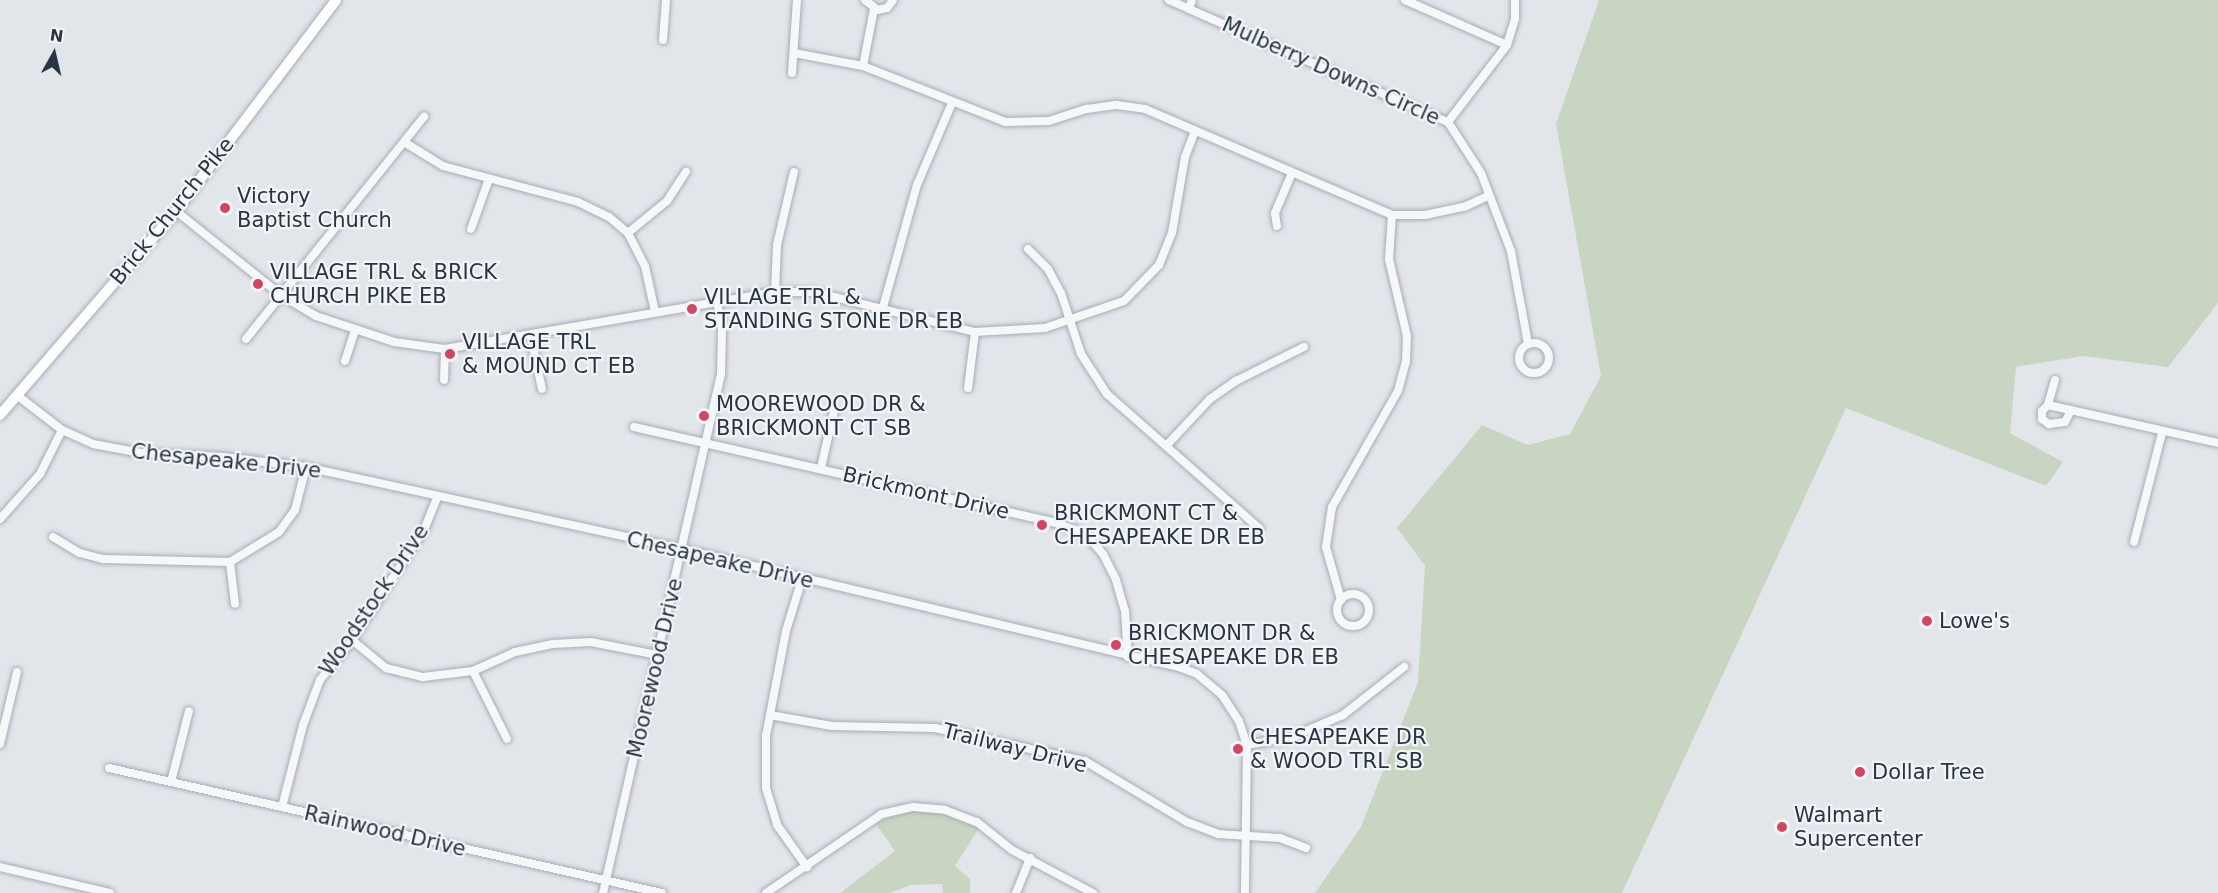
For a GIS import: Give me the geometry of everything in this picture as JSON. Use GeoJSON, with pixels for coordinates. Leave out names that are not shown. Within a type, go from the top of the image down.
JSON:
{"type":"FeatureCollection","features":[{"type":"Feature","properties":{"kind":"main road","name":"Brick Church Pike"},"geometry":{"type":"LineString","coordinates":[[0,415],[176,211],[336,0]]}},
{"type":"Feature","properties":{"kind":"street"},"geometry":{"type":"LineString","coordinates":[[663,40],[666,0]]}},
{"type":"Feature","properties":{"kind":"street"},"geometry":{"type":"LineString","coordinates":[[792,73],[797,0]]}},
{"type":"Feature","properties":{"kind":"street"},"geometry":{"type":"LineString","coordinates":[[865,0],[874,9],[887,8],[893,0]]}},
{"type":"Feature","properties":{"kind":"street","name":"Mulberry Downs Circle"},"geometry":{"type":"LineString","coordinates":[[1169,0],[1190,4],[1448,122],[1507,45],[1515,19],[1515,0]]}},
{"type":"Feature","properties":{"kind":"street"},"geometry":{"type":"LineString","coordinates":[[1405,0],[1507,45]]}},
{"type":"Feature","properties":{"kind":"street"},"geometry":{"type":"LineString","coordinates":[[863,66],[874,9]]}},
{"type":"Feature","properties":{"kind":"street"},"geometry":{"type":"LineString","coordinates":[[794,53],[863,66],[988,118],[1026,124],[1117,105],[1145,109],[1392,214],[1425,215],[1464,207],[1488,196]]}},
{"type":"Feature","properties":{"kind":"street"},"geometry":{"type":"LineString","coordinates":[[882,311],[917,185],[952,103]]}},
{"type":"Feature","properties":{"kind":"street"},"geometry":{"type":"LineString","coordinates":[[246,339],[424,117]]}},
{"type":"Feature","properties":{"kind":"street"},"geometry":{"type":"LineString","coordinates":[[1448,122],[1481,173],[1519,281],[1528,344]]}},
{"type":"Feature","properties":{"kind":"street"},"geometry":{"type":"LineString","coordinates":[[176,211],[281,295],[316,316],[394,342],[445,349],[531,337],[717,300],[775,292],[814,292],[882,311],[975,332],[1045,328],[1124,301],[1159,265],[1172,233],[1185,157],[1195,131]]}},
{"type":"Feature","properties":{"kind":"street"},"geometry":{"type":"LineString","coordinates":[[404,142],[443,166],[578,202],[628,233],[645,266],[655,312]]}},
{"type":"Feature","properties":{"kind":"street"},"geometry":{"type":"LineString","coordinates":[[628,233],[667,201],[686,172]]}},
{"type":"Feature","properties":{"kind":"street"},"geometry":{"type":"LineString","coordinates":[[775,292],[777,245],[794,172]]}},
{"type":"Feature","properties":{"kind":"street"},"geometry":{"type":"LineString","coordinates":[[1277,226],[1275,213],[1292,173]]}},
{"type":"Feature","properties":{"kind":"street"},"geometry":{"type":"LineString","coordinates":[[471,229],[489,179]]}},
{"type":"Feature","properties":{"kind":"street"},"geometry":{"type":"LineString","coordinates":[[1341,600],[1326,547],[1332,507],[1383,423],[1398,391],[1406,362],[1407,336],[1389,259],[1392,214]]}},
{"type":"Feature","properties":{"kind":"street"},"geometry":{"type":"LineString","coordinates":[[1028,249],[1048,269],[1070,320],[1081,354],[1107,394],[1259,528]]}},
{"type":"Feature","properties":{"kind":"street","name":"Moorewood Drive"},"geometry":{"type":"LineString","coordinates":[[603,893],[720,374],[722,329],[717,300]]}},
{"type":"Feature","properties":{"kind":"street"},"geometry":{"type":"LineString","coordinates":[[345,361],[355,330]]}},
{"type":"Feature","properties":{"kind":"street"},"geometry":{"type":"LineString","coordinates":[[968,388],[975,332]]}},
{"type":"Feature","properties":{"kind":"street"},"geometry":{"type":"LineString","coordinates":[[531,337],[542,389]]}},
{"type":"Feature","properties":{"kind":"street"},"geometry":{"type":"LineString","coordinates":[[1166,446],[1210,399],[1236,381],[1304,347]]}},
{"type":"Feature","properties":{"kind":"street"},"geometry":{"type":"LineString","coordinates":[[444,380],[445,349]]}},
{"type":"Feature","properties":{"kind":"street"},"geometry":{"type":"LineString","coordinates":[[2055,380],[2048,405],[2042,411],[2042,419],[2049,424],[2065,422],[2070,412]]}},
{"type":"Feature","properties":{"kind":"street","name":"Chesapeake Drive"},"geometry":{"type":"LineString","coordinates":[[18,396],[62,430],[93,444],[141,453],[223,457],[306,467],[682,549],[1128,657],[1179,667],[1204,679],[1232,708],[1247,745],[1245,893]]}},
{"type":"Feature","properties":{"kind":"street"},"geometry":{"type":"LineString","coordinates":[[2048,405],[2162,433],[2218,443]]}},
{"type":"Feature","properties":{"kind":"street"},"geometry":{"type":"LineString","coordinates":[[820,468],[834,411]]}},
{"type":"Feature","properties":{"kind":"street","name":"Brickmont Drive"},"geometry":{"type":"LineString","coordinates":[[634,427],[1053,522],[1090,539],[1103,554],[1116,580],[1125,611],[1128,657]]}},
{"type":"Feature","properties":{"kind":"street"},"geometry":{"type":"LineString","coordinates":[[0,519],[40,474],[62,430]]}},
{"type":"Feature","properties":{"kind":"street"},"geometry":{"type":"LineString","coordinates":[[2134,542],[2162,433]]}},
{"type":"Feature","properties":{"kind":"street"},"geometry":{"type":"LineString","coordinates":[[53,537],[80,553],[104,559],[230,562],[279,532],[295,510],[306,467]]}},
{"type":"Feature","properties":{"kind":"street","name":"Woodstock Drive"},"geometry":{"type":"LineString","coordinates":[[282,807],[303,725],[320,680],[352,640],[424,530],[437,497]]}},
{"type":"Feature","properties":{"kind":"street"},"geometry":{"type":"LineString","coordinates":[[230,562],[235,604]]}},
{"type":"Feature","properties":{"kind":"street"},"geometry":{"type":"LineString","coordinates":[[802,579],[786,631],[770,715],[766,788],[777,825],[807,867]]}},
{"type":"Feature","properties":{"kind":"street"},"geometry":{"type":"LineString","coordinates":[[352,640],[386,668],[423,677],[473,671],[515,652],[554,644],[591,642],[657,655]]}},
{"type":"Feature","properties":{"kind":"street"},"geometry":{"type":"LineString","coordinates":[[1247,745],[1292,737],[1343,715],[1404,667]]}},
{"type":"Feature","properties":{"kind":"street"},"geometry":{"type":"LineString","coordinates":[[473,671],[507,739]]}},
{"type":"Feature","properties":{"kind":"street"},"geometry":{"type":"LineString","coordinates":[[0,744],[17,672]]}},
{"type":"Feature","properties":{"kind":"street"},"geometry":{"type":"LineString","coordinates":[[171,782],[189,711]]}},
{"type":"Feature","properties":{"kind":"street","name":"Trailway Drive"},"geometry":{"type":"LineString","coordinates":[[770,715],[832,726],[935,728],[1085,761],[1187,822],[1218,834],[1280,838],[1306,848]]}},
{"type":"Feature","properties":{"kind":"street","name":"Rainwood Drive"},"geometry":{"type":"LineString","coordinates":[[109,768],[662,893]]}},
{"type":"Feature","properties":{"kind":"street"},"geometry":{"type":"LineString","coordinates":[[766,893],[882,814],[913,807],[945,810],[977,822],[1012,850],[1093,893]]}},
{"type":"Feature","properties":{"kind":"street"},"geometry":{"type":"LineString","coordinates":[[1016,893],[1030,858]]}},
{"type":"Feature","properties":{"kind":"street"},"geometry":{"type":"LineString","coordinates":[[0,867],[110,893]]}},
{"type":"Feature","properties":{"kind":"green space"},"geometry":{"type":"Polygon","coordinates":[[[1599,0],[2218,0],[2218,303],[2168,367],[2083,356],[2016,367],[2010,433],[2063,462],[2046,486],[1846,408],[1622,893],[1315,893],[1361,827],[1418,682],[1425,566],[1397,528],[1482,425],[1528,445],[1570,434],[1601,376],[1556,124],[1599,0]]]}},
{"type":"Feature","properties":{"kind":"green space"},"geometry":{"type":"Polygon","coordinates":[[[918,810],[942,812],[979,828],[955,866],[970,879],[970,893],[943,893],[942,884],[911,885],[890,893],[840,893],[895,851],[876,824],[899,812],[918,810]]]}},
{"type":"Feature","properties":{"kind":"place","name":"Victory Baptist Church"},"geometry":{"type":"Point","coordinates":[225,208]}},
{"type":"Feature","properties":{"kind":"place","name":"VILLAGE TRL & BRICK CHURCH PIKE EB"},"geometry":{"type":"Point","coordinates":[258,284]}},
{"type":"Feature","properties":{"kind":"place","name":"VILLAGE TRL & STANDING STONE DR EB"},"geometry":{"type":"Point","coordinates":[692,309]}},
{"type":"Feature","properties":{"kind":"place","name":"VILLAGE TRL & MOUND CT EB"},"geometry":{"type":"Point","coordinates":[450,354]}},
{"type":"Feature","properties":{"kind":"place","name":"MOOREWOOD DR & BRICKMONT CT SB"},"geometry":{"type":"Point","coordinates":[704,416]}},
{"type":"Feature","properties":{"kind":"place","name":"BRICKMONT CT & CHESAPEAKE DR EB"},"geometry":{"type":"Point","coordinates":[1042,525]}},
{"type":"Feature","properties":{"kind":"place","name":"Lowe's"},"geometry":{"type":"Point","coordinates":[1927,621]}},
{"type":"Feature","properties":{"kind":"place","name":"BRICKMONT DR & CHESAPEAKE DR EB"},"geometry":{"type":"Point","coordinates":[1116,645]}},
{"type":"Feature","properties":{"kind":"place","name":"CHESAPEAKE DR & WOOD TRL SB"},"geometry":{"type":"Point","coordinates":[1238,749]}},
{"type":"Feature","properties":{"kind":"place","name":"Dollar Tree"},"geometry":{"type":"Point","coordinates":[1860,772]}},
{"type":"Feature","properties":{"kind":"place","name":"Walmart Supercenter"},"geometry":{"type":"Point","coordinates":[1782,827]}}]}
